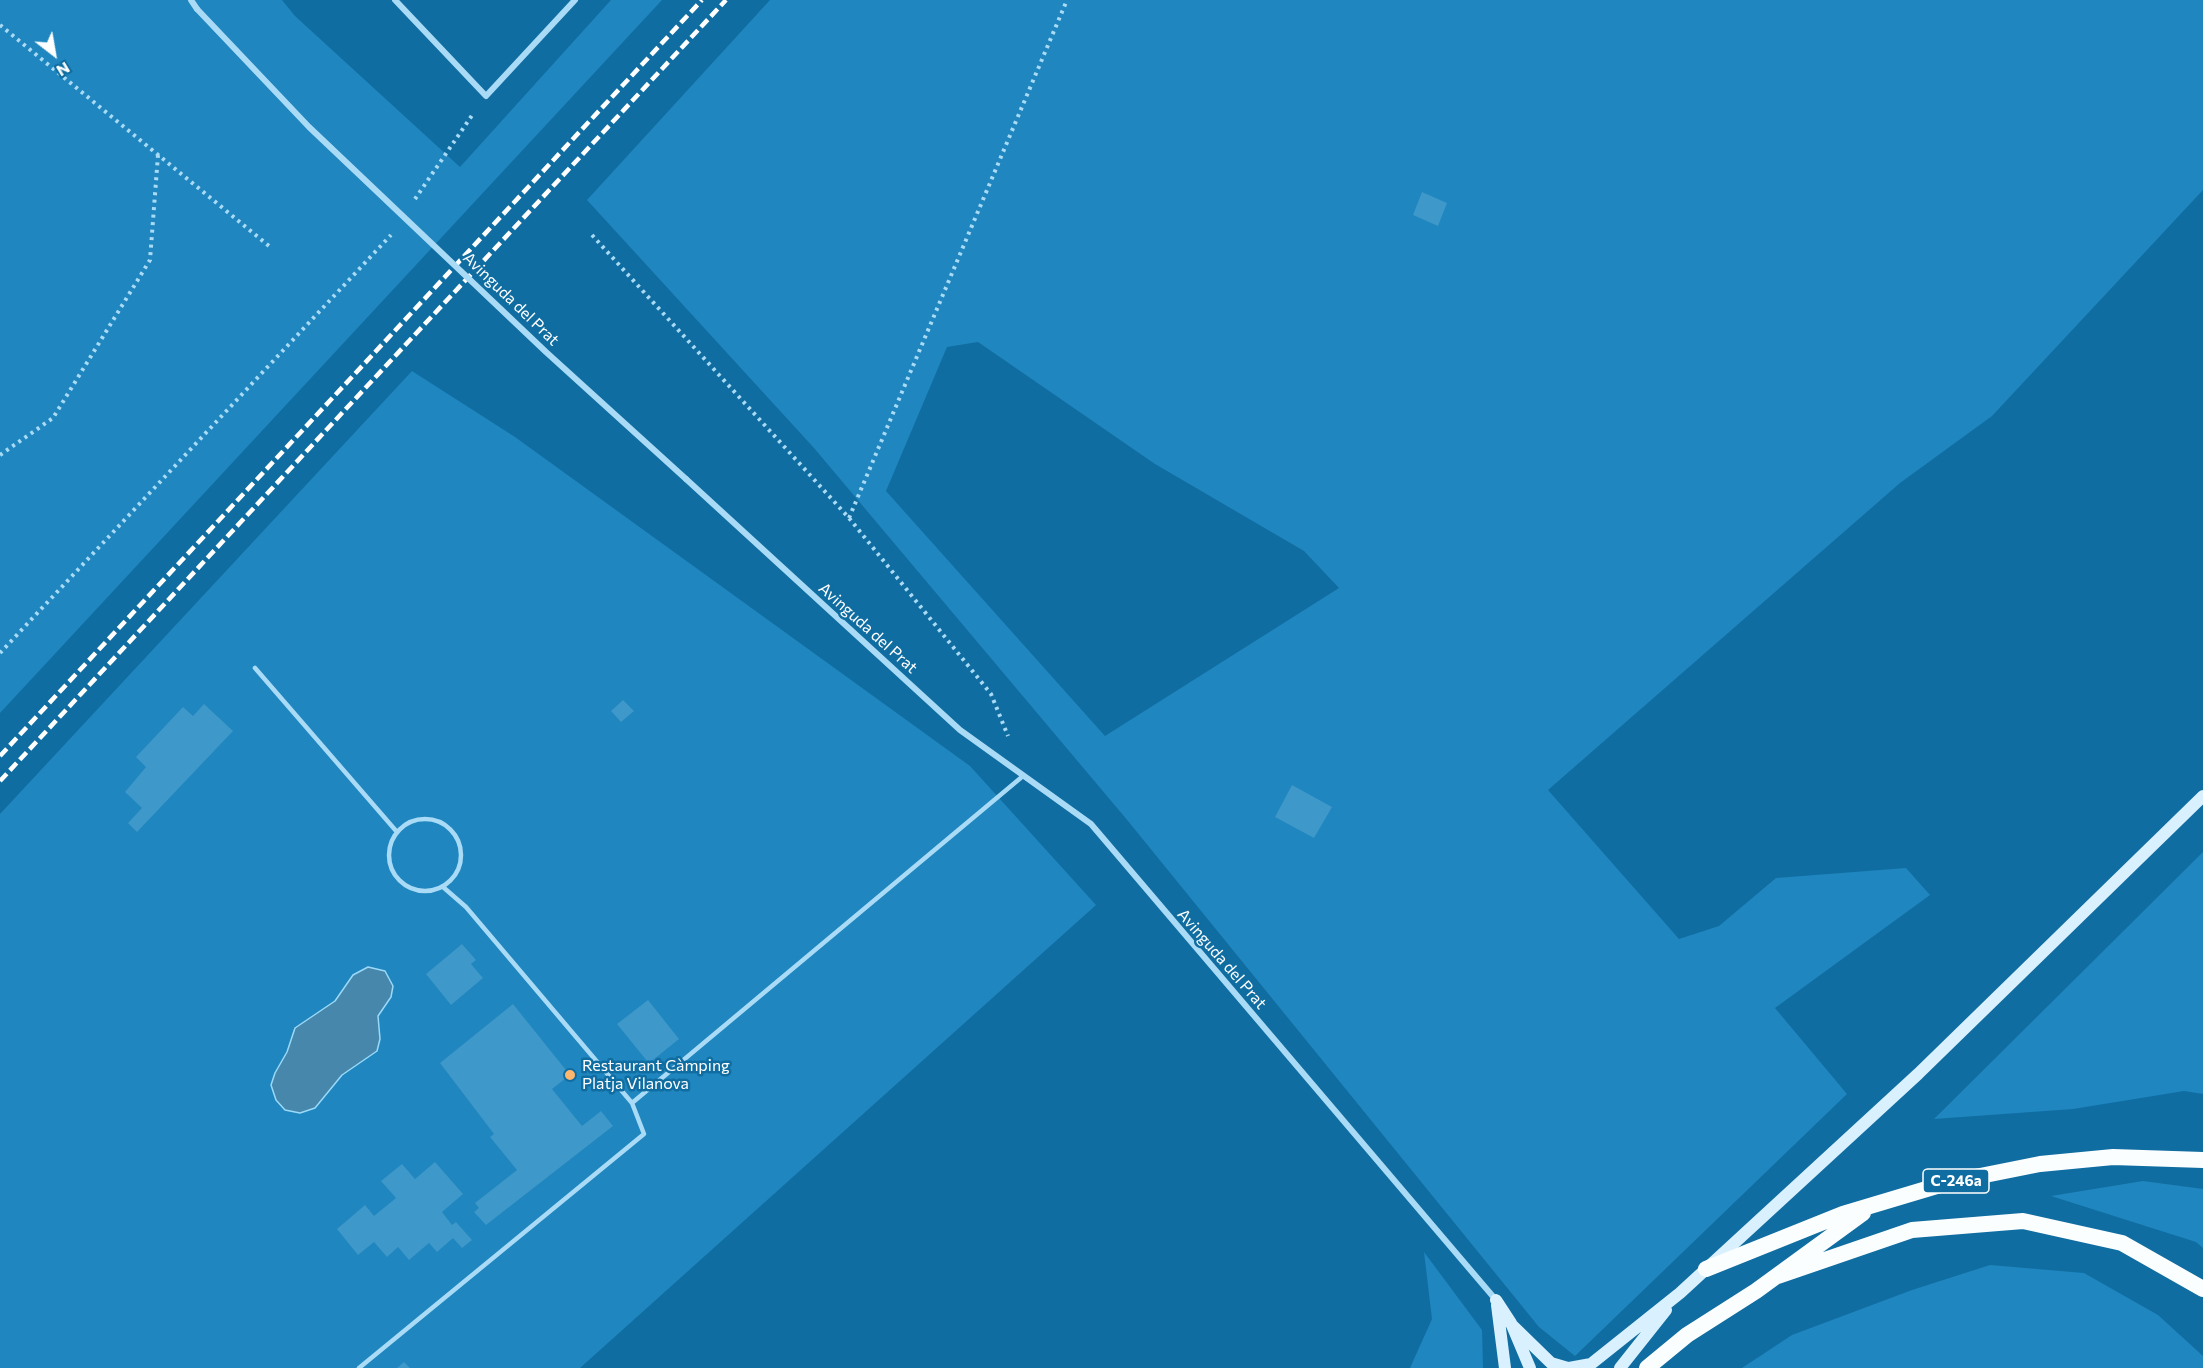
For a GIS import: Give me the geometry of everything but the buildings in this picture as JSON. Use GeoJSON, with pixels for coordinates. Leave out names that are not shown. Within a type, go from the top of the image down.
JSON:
{"type":"FeatureCollection","features":[{"type":"Feature","properties":{"kind":"highway","name":"C-246a"},"geometry":{"type":"LineString","coordinates":[[1647,1368],[1688,1335],[1778,1276],[1873,1206],[1950,1182],[2040,1164],[2113,1156],[2203,1160]]}},
{"type":"Feature","properties":{"kind":"highway"},"geometry":{"type":"LineString","coordinates":[[1706,1269],[1844,1214],[1873,1206]]}},
{"type":"Feature","properties":{"kind":"highway"},"geometry":{"type":"LineString","coordinates":[[1778,1276],[1912,1230],[2023,1221],[2122,1243],[2203,1289]]}},
{"type":"Feature","properties":{"kind":"main road"},"geometry":{"type":"LineString","coordinates":[[1510,1323],[1533,1342],[1551,1363],[1569,1368],[1592,1364],[1680,1293],[1918,1074],[2203,796]]}},
{"type":"Feature","properties":{"kind":"main road"},"geometry":{"type":"LineString","coordinates":[[1620,1368],[1680,1293]]}},
{"type":"Feature","properties":{"kind":"main road"},"geometry":{"type":"LineString","coordinates":[[1496,1300],[1510,1323],[1530,1368]]}},
{"type":"Feature","properties":{"kind":"main road"},"geometry":{"type":"LineString","coordinates":[[1496,1300],[1504,1368]]}},
{"type":"Feature","properties":{"kind":"street","name":"Avinguda del Prat"},"geometry":{"type":"LineString","coordinates":[[191,0],[309,127],[546,352],[960,730],[1091,825],[1496,1300]]}},
{"type":"Feature","properties":{"kind":"street"},"geometry":{"type":"LineString","coordinates":[[395,0],[486,96],[575,0]]}},
{"type":"Feature","properties":{"kind":"lane"},"geometry":{"type":"LineString","coordinates":[[255,668],[397,831]]}},
{"type":"Feature","properties":{"kind":"lane"},"geometry":{"type":"LineString","coordinates":[[632,1103],[1023,776]]}},
{"type":"Feature","properties":{"kind":"lane"},"geometry":{"type":"LineString","coordinates":[[422,819],[436,820],[449,827],[458,838],[461,860],[458,870],[443,887],[431,892],[418,891],[406,887],[396,879],[390,868],[388,855],[390,842],[397,831],[408,823],[422,819]]}},
{"type":"Feature","properties":{"kind":"lane"},"geometry":{"type":"LineString","coordinates":[[359,1368],[644,1134],[632,1103],[466,907],[443,887]]}},
{"type":"Feature","properties":{"kind":"path"},"geometry":{"type":"LineString","coordinates":[[849,518],[1067,0]]}},
{"type":"Feature","properties":{"kind":"path"},"geometry":{"type":"LineString","coordinates":[[0,25],[269,246]]}},
{"type":"Feature","properties":{"kind":"path"},"geometry":{"type":"LineString","coordinates":[[414,201],[486,96]]}},
{"type":"Feature","properties":{"kind":"path"},"geometry":{"type":"LineString","coordinates":[[0,455],[53,418],[150,260],[158,155]]}},
{"type":"Feature","properties":{"kind":"path"},"geometry":{"type":"LineString","coordinates":[[0,653],[394,230]]}},
{"type":"Feature","properties":{"kind":"path"},"geometry":{"type":"LineString","coordinates":[[592,236],[849,518],[991,694],[1023,776]]}},
{"type":"Feature","properties":{"kind":"shaded area"},"geometry":{"type":"Polygon","coordinates":[[[0,0],[282,0],[295,16],[460,167],[611,0],[662,0],[0,713],[0,0]]]}},
{"type":"Feature","properties":{"kind":"shaded area"},"geometry":{"type":"Polygon","coordinates":[[[770,0],[2203,0],[2203,190],[1992,416],[1900,483],[1548,790],[1679,939],[1719,926],[1776,878],[1906,868],[1930,895],[1775,1008],[1847,1094],[1575,1356],[1539,1327],[1128,821],[814,448],[587,200],[770,0]],[[978,342],[947,347],[886,491],[1105,736],[1339,588],[1304,551],[1155,464],[978,342]]]}},
{"type":"Feature","properties":{"kind":"shaded area"},"geometry":{"type":"Polygon","coordinates":[[[412,371],[515,437],[970,766],[1096,905],[580,1368],[0,1368],[0,814],[412,371]]]}},
{"type":"Feature","properties":{"kind":"shaded area"},"geometry":{"type":"Polygon","coordinates":[[[2203,852],[2203,1094],[2184,1091],[2073,1109],[1934,1119],[2203,852]]]}},
{"type":"Feature","properties":{"kind":"shaded area"},"geometry":{"type":"Polygon","coordinates":[[[368,967],[385,971],[393,986],[391,997],[378,1016],[380,1039],[377,1051],[342,1075],[315,1108],[300,1113],[285,1110],[276,1100],[271,1085],[287,1052],[295,1028],[335,1001],[353,975],[368,967]]]}},
{"type":"Feature","properties":{"kind":"shaded area"},"geometry":{"type":"Polygon","coordinates":[[[2143,1181],[2203,1189],[2203,1248],[2196,1242],[2051,1196],[2143,1181]]]}},
{"type":"Feature","properties":{"kind":"shaded area"},"geometry":{"type":"Polygon","coordinates":[[[1424,1252],[1482,1330],[1483,1368],[1410,1368],[1432,1319],[1424,1252]]]}},
{"type":"Feature","properties":{"kind":"shaded area"},"geometry":{"type":"Polygon","coordinates":[[[1990,1265],[2084,1273],[2158,1315],[2203,1356],[2203,1368],[1742,1368],[1792,1335],[1912,1290],[1990,1265]]]}},
{"type":"Feature","properties":{"kind":"railway"},"geometry":{"type":"LineString","coordinates":[[0,756],[702,0]]}},
{"type":"Feature","properties":{"kind":"railway"},"geometry":{"type":"LineString","coordinates":[[0,781],[726,0]]}},
{"type":"Feature","properties":{"kind":"place","name":"Restaurant Càmping Platja Vilanova"},"geometry":{"type":"Point","coordinates":[570,1075]}}]}
